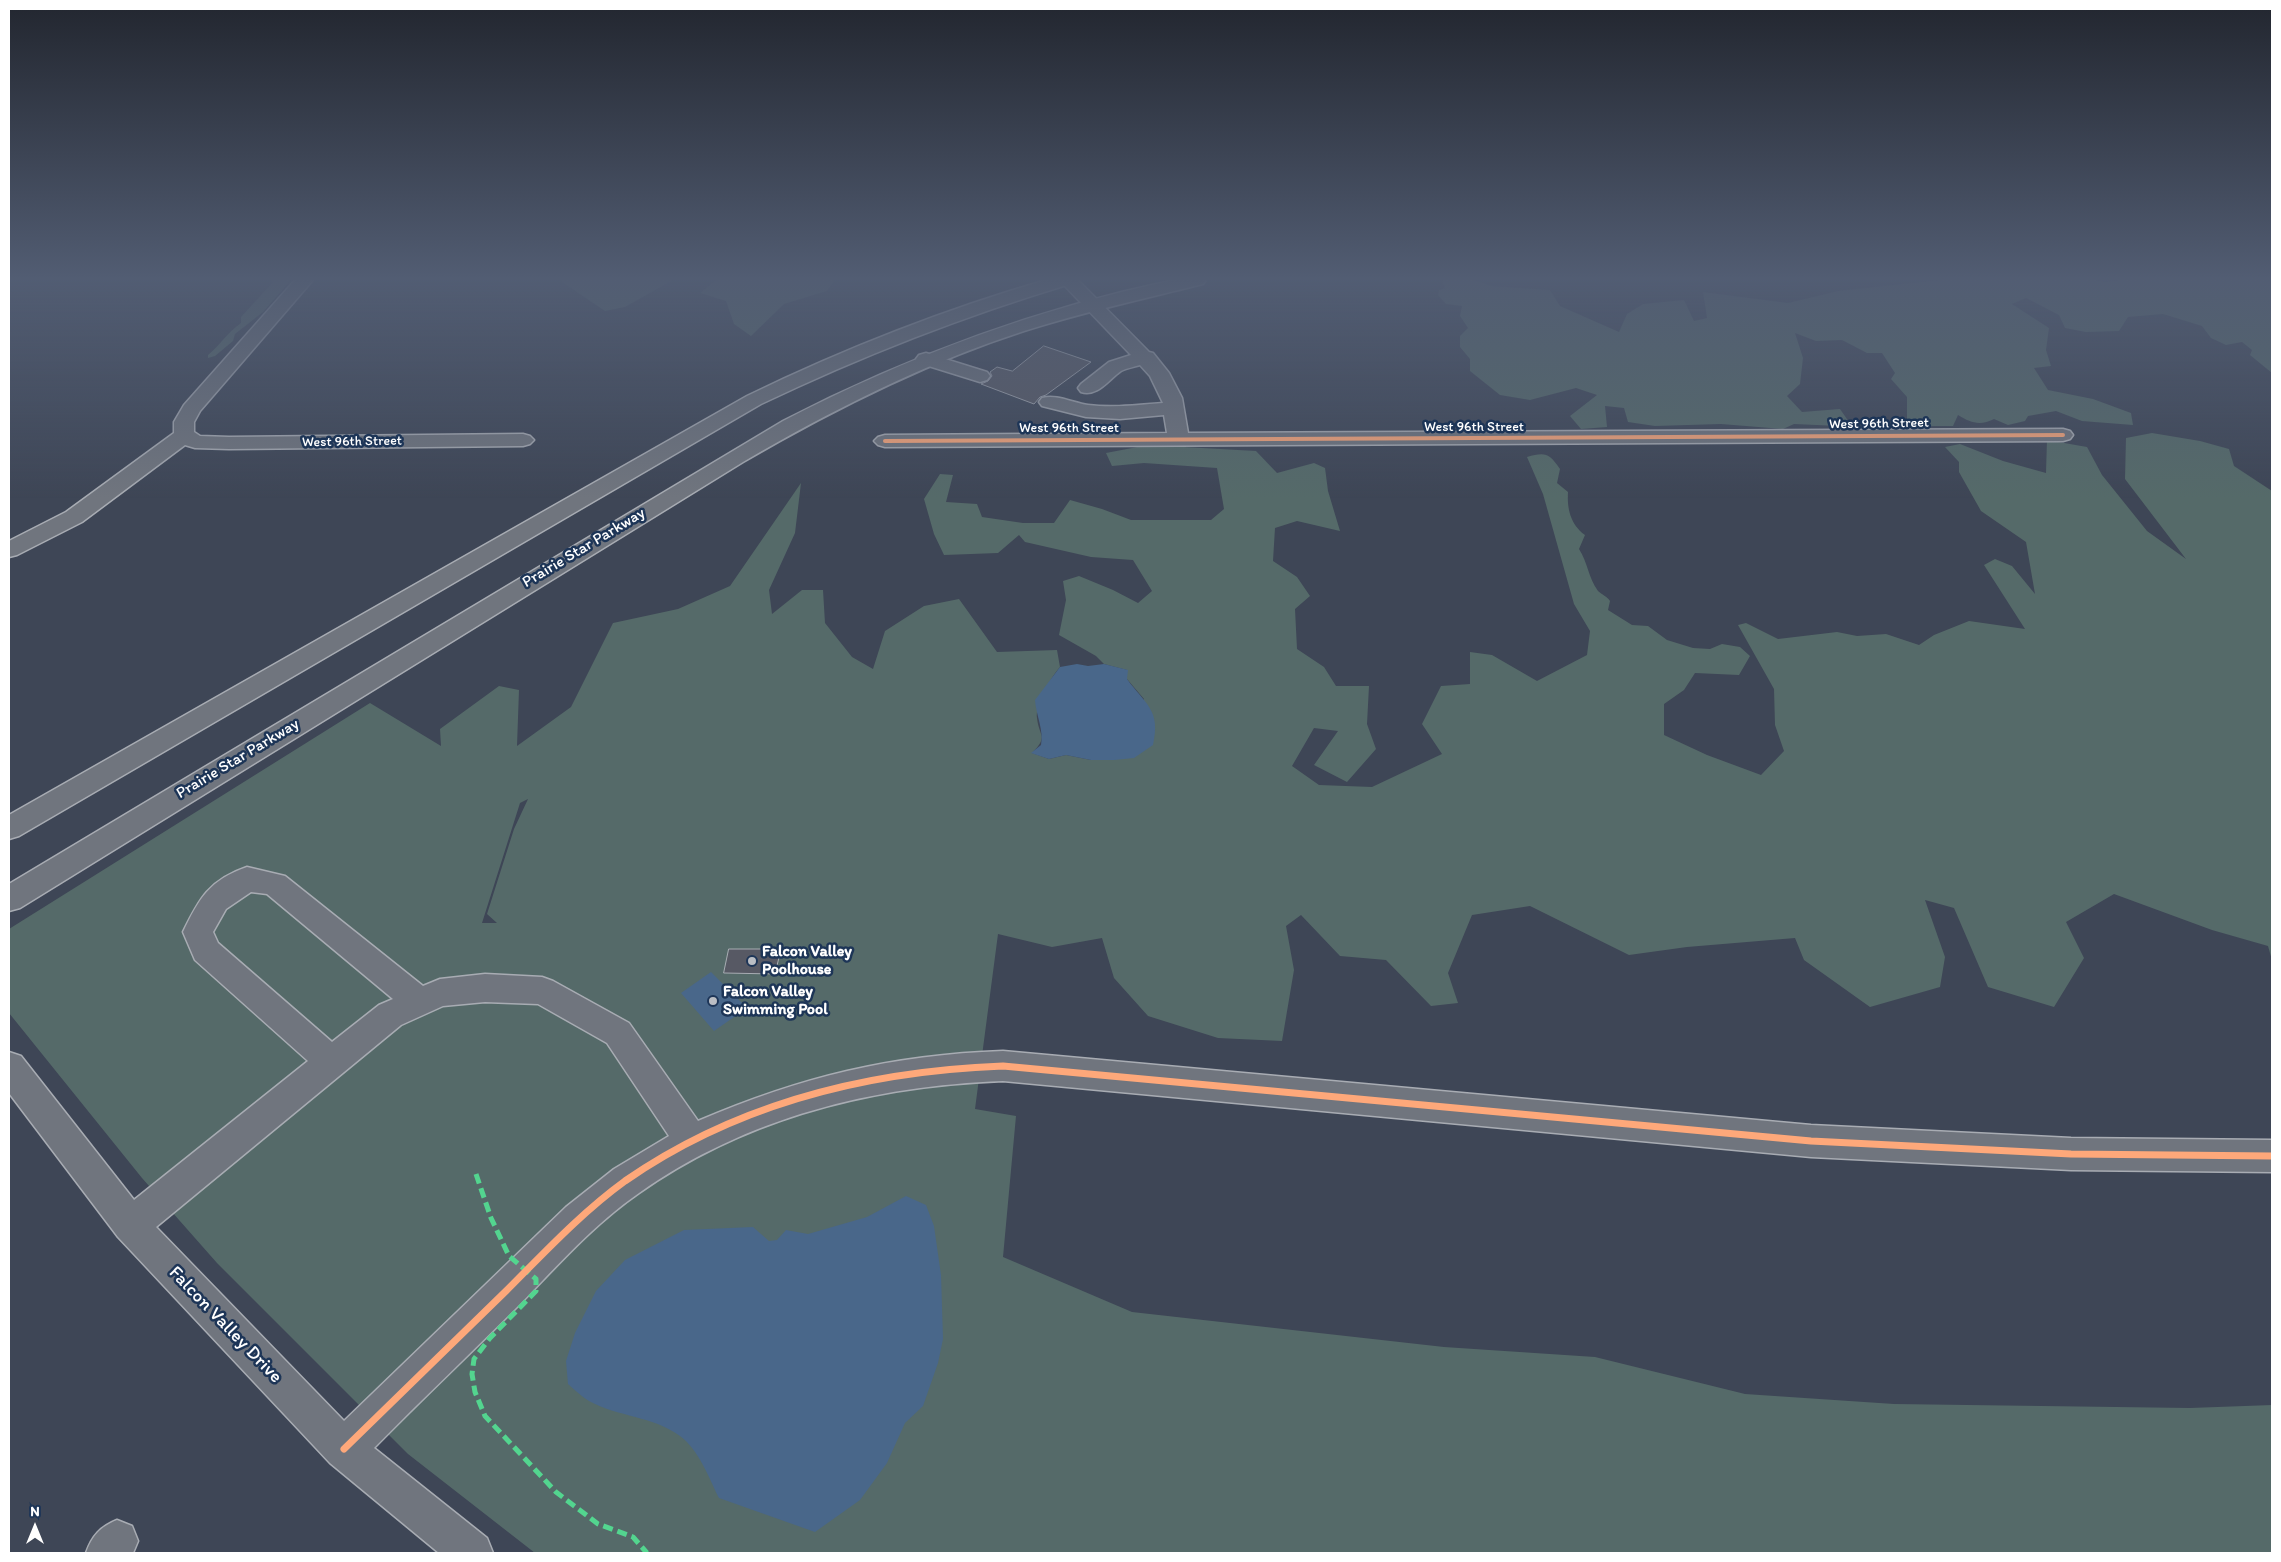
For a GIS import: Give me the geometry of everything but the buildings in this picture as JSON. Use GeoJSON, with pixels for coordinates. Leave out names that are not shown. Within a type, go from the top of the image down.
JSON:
{"type":"FeatureCollection","features":[{"type":"Feature","properties":{"kind":"street"},"geometry":{"type":"LineString","coordinates":[[9,550],[74,517],[184,435],[184,422],[191,409],[240,353]]}},
{"type":"Feature","properties":{"kind":"street"},"geometry":{"type":"LineString","coordinates":[[9,828],[720,419],[806,374],[853,353]]}},
{"type":"Feature","properties":{"kind":"street"},"geometry":{"type":"LineString","coordinates":[[908,353],[980,376]]}},
{"type":"Feature","properties":{"kind":"street","name":"Prairie Star Parkway"},"geometry":{"type":"LineString","coordinates":[[9,900],[735,457],[845,396],[943,353]]}},
{"type":"Feature","properties":{"kind":"street"},"geometry":{"type":"LineString","coordinates":[[1142,353],[1166,384],[1174,408],[1178,439]]}},
{"type":"Feature","properties":{"kind":"street"},"geometry":{"type":"LineString","coordinates":[[1088,388],[1116,366],[1146,357]]}},
{"type":"Feature","properties":{"kind":"street"},"geometry":{"type":"LineString","coordinates":[[1049,402],[1086,412],[1120,414],[1174,408]]}},
{"type":"Feature","properties":{"kind":"street","name":"West 96th Street"},"geometry":{"type":"LineString","coordinates":[[184,435],[195,442],[221,443],[523,440]]}},
{"type":"Feature","properties":{"kind":"street","name":"West 96th Street"},"geometry":{"type":"LineString","coordinates":[[885,441],[2063,435]]}},
{"type":"Feature","properties":{"kind":"street"},"geometry":{"type":"LineString","coordinates":[[332,1062],[206,951],[198,932],[215,900],[247,879],[275,884],[420,1002]]}},
{"type":"Feature","properties":{"kind":"street"},"geometry":{"type":"LineString","coordinates":[[131,1225],[390,1014],[440,993],[485,988],[542,991],[618,1033],[692,1140]]}},
{"type":"Feature","properties":{"kind":"street"},"geometry":{"type":"LineString","coordinates":[[344,1449],[585,1213],[665,1155],[692,1140],[750,1116],[796,1100],[876,1078],[921,1070],[1003,1066],[1811,1141],[2071,1154],[2272,1156]]}},
{"type":"Feature","properties":{"kind":"street","name":"Falcon Valley Drive"},"geometry":{"type":"LineString","coordinates":[[9,1067],[131,1225],[344,1449],[472,1553]]}},
{"type":"Feature","properties":{"kind":"green space"},"geometry":{"type":"Polygon","coordinates":[[[210,353],[219,353],[208,358],[210,353]]]}},
{"type":"Feature","properties":{"kind":"green space"},"geometry":{"type":"Polygon","coordinates":[[[1465,353],[1801,353],[1803,358],[1800,384],[1787,396],[1802,412],[1840,409],[1849,422],[1839,426],[1794,424],[1783,429],[1721,424],[1655,426],[1628,422],[1624,408],[1605,406],[1607,427],[1581,429],[1570,416],[1597,395],[1576,388],[1530,400],[1500,395],[1470,371],[1470,359],[1465,353]]]}},
{"type":"Feature","properties":{"kind":"green space"},"geometry":{"type":"Polygon","coordinates":[[[1867,353],[2047,353],[2051,366],[2034,368],[2048,390],[2093,399],[2131,413],[2133,425],[2082,421],[2056,411],[2028,416],[2025,421],[2008,425],[1994,419],[1976,423],[1958,415],[1953,426],[1918,426],[1907,420],[1907,397],[1891,379],[1895,373],[1882,353],[1867,353]]]}},
{"type":"Feature","properties":{"kind":"green space"},"geometry":{"type":"Polygon","coordinates":[[[2251,353],[2272,353],[2272,373],[2250,355],[2251,353]]]}},
{"type":"Feature","properties":{"kind":"green space"},"geometry":{"type":"Polygon","coordinates":[[[2152,433],[2200,441],[2229,449],[2234,466],[2272,491],[2272,960],[2268,946],[2212,930],[2114,894],[2066,922],[2084,958],[2054,1007],[1988,987],[1954,908],[1925,900],[1945,957],[1940,987],[1870,1007],[1804,960],[1795,938],[1687,947],[1629,955],[1530,906],[1472,915],[1448,973],[1458,1003],[1431,1006],[1386,960],[1340,956],[1301,915],[1286,926],[1294,970],[1282,1041],[1218,1038],[1148,1016],[1114,978],[1102,938],[1052,947],[998,934],[975,1109],[1016,1116],[1003,1257],[1132,1312],[1444,1347],[1595,1357],[1745,1394],[1894,1404],[2190,1408],[2272,1405],[2272,1553],[535,1553],[408,1454],[217,1263],[142,1178],[9,1013],[9,929],[370,703],[441,746],[440,729],[499,686],[519,690],[517,746],[571,707],[613,623],[678,609],[730,586],[801,483],[795,533],[769,590],[772,614],[802,590],[823,590],[825,623],[852,657],[873,669],[885,631],[924,606],[959,599],[997,652],[1057,650],[1060,667],[1048,684],[1038,706],[1037,718],[1042,739],[1032,753],[1049,759],[1066,755],[1091,760],[1114,760],[1144,699],[1127,679],[1127,670],[1104,664],[1096,656],[1059,635],[1066,600],[1063,581],[1079,576],[1138,603],[1152,591],[1133,560],[1091,557],[1025,542],[1019,535],[998,553],[944,555],[934,534],[924,499],[940,474],[953,475],[946,502],[977,504],[982,517],[1023,523],[1054,523],[1070,500],[1131,520],[1211,520],[1224,509],[1217,468],[1144,463],[1112,466],[1106,453],[1148,445],[1256,451],[1277,473],[1314,463],[1325,468],[1328,491],[1340,531],[1297,521],[1275,528],[1273,561],[1297,577],[1310,596],[1295,609],[1297,649],[1324,667],[1336,686],[1369,686],[1367,724],[1376,749],[1347,782],[1314,765],[1338,731],[1314,728],[1292,766],[1319,785],[1372,787],[1442,754],[1422,724],[1441,686],[1470,684],[1470,652],[1492,655],[1537,681],[1587,655],[1590,631],[1574,604],[1543,494],[1527,457],[1546,455],[1560,469],[1557,483],[1568,492],[1570,515],[1576,526],[1585,535],[1579,549],[1595,586],[1610,601],[1608,610],[1632,625],[1648,626],[1667,640],[1693,648],[1710,649],[1722,644],[1740,647],[1750,656],[1739,675],[1695,673],[1684,690],[1664,704],[1664,735],[1707,755],[1761,775],[1784,751],[1775,725],[1774,689],[1738,625],[1746,623],[1778,639],[1837,632],[1857,636],[1886,634],[1919,645],[1934,635],[1969,621],[2025,629],[1984,565],[1995,559],[2012,566],[2035,594],[2026,542],[1981,511],[1959,472],[1959,462],[1945,447],[1960,444],[2003,461],[2046,473],[2047,440],[2087,447],[2102,475],[2147,531],[2186,559],[2125,479],[2126,438],[2152,433]],[[528,799],[520,803],[482,923],[497,923],[487,914],[514,829],[528,799]]]}},
{"type":"Feature","properties":{"kind":"water"},"geometry":{"type":"Polygon","coordinates":[[[1077,664],[1088,666],[1104,664],[1128,670],[1127,679],[1146,702],[1153,716],[1155,733],[1153,745],[1134,758],[1114,760],[1091,760],[1066,755],[1049,759],[1031,753],[1041,745],[1042,739],[1035,700],[1060,667],[1077,664]]]}},
{"type":"Feature","properties":{"kind":"water","name":"Falcon Valley Swimming Pool"},"geometry":{"type":"Polygon","coordinates":[[[711,972],[747,1008],[714,1031],[681,993],[711,972]]]}},
{"type":"Feature","properties":{"kind":"water"},"geometry":{"type":"Polygon","coordinates":[[[906,1196],[926,1205],[934,1226],[941,1275],[943,1339],[938,1363],[923,1406],[905,1423],[887,1463],[860,1500],[815,1532],[719,1498],[698,1456],[680,1436],[658,1424],[600,1406],[586,1399],[568,1384],[566,1361],[575,1333],[596,1291],[625,1260],[684,1230],[753,1227],[769,1241],[777,1240],[786,1230],[808,1234],[867,1217],[906,1196]]]}},
{"type":"Feature","properties":{"kind":"marked path"},"geometry":{"type":"LineString","coordinates":[[476,1174],[491,1218],[509,1256],[536,1279],[536,1291],[490,1338],[474,1359],[472,1374],[475,1392],[485,1416],[556,1492],[598,1524],[633,1537],[647,1553]]}},
{"type":"Feature","properties":{"kind":"cycle path"},"geometry":{"type":"LineString","coordinates":[[885,441],[2063,435]]}},
{"type":"Feature","properties":{"kind":"cycle path"},"geometry":{"type":"LineString","coordinates":[[344,1449],[563,1234],[609,1193],[626,1181],[667,1155],[711,1132],[757,1112],[855,1083],[905,1074],[954,1068],[1003,1066],[1811,1141],[2071,1154],[2272,1156]]}},
{"type":"Feature","properties":{"kind":"place","name":"Falcon Valley Poolhouse"},"geometry":{"type":"Point","coordinates":[752,961]}},
{"type":"Feature","properties":{"kind":"place","name":"Falcon Valley Swimming Pool"},"geometry":{"type":"Point","coordinates":[713,1001]}}]}
